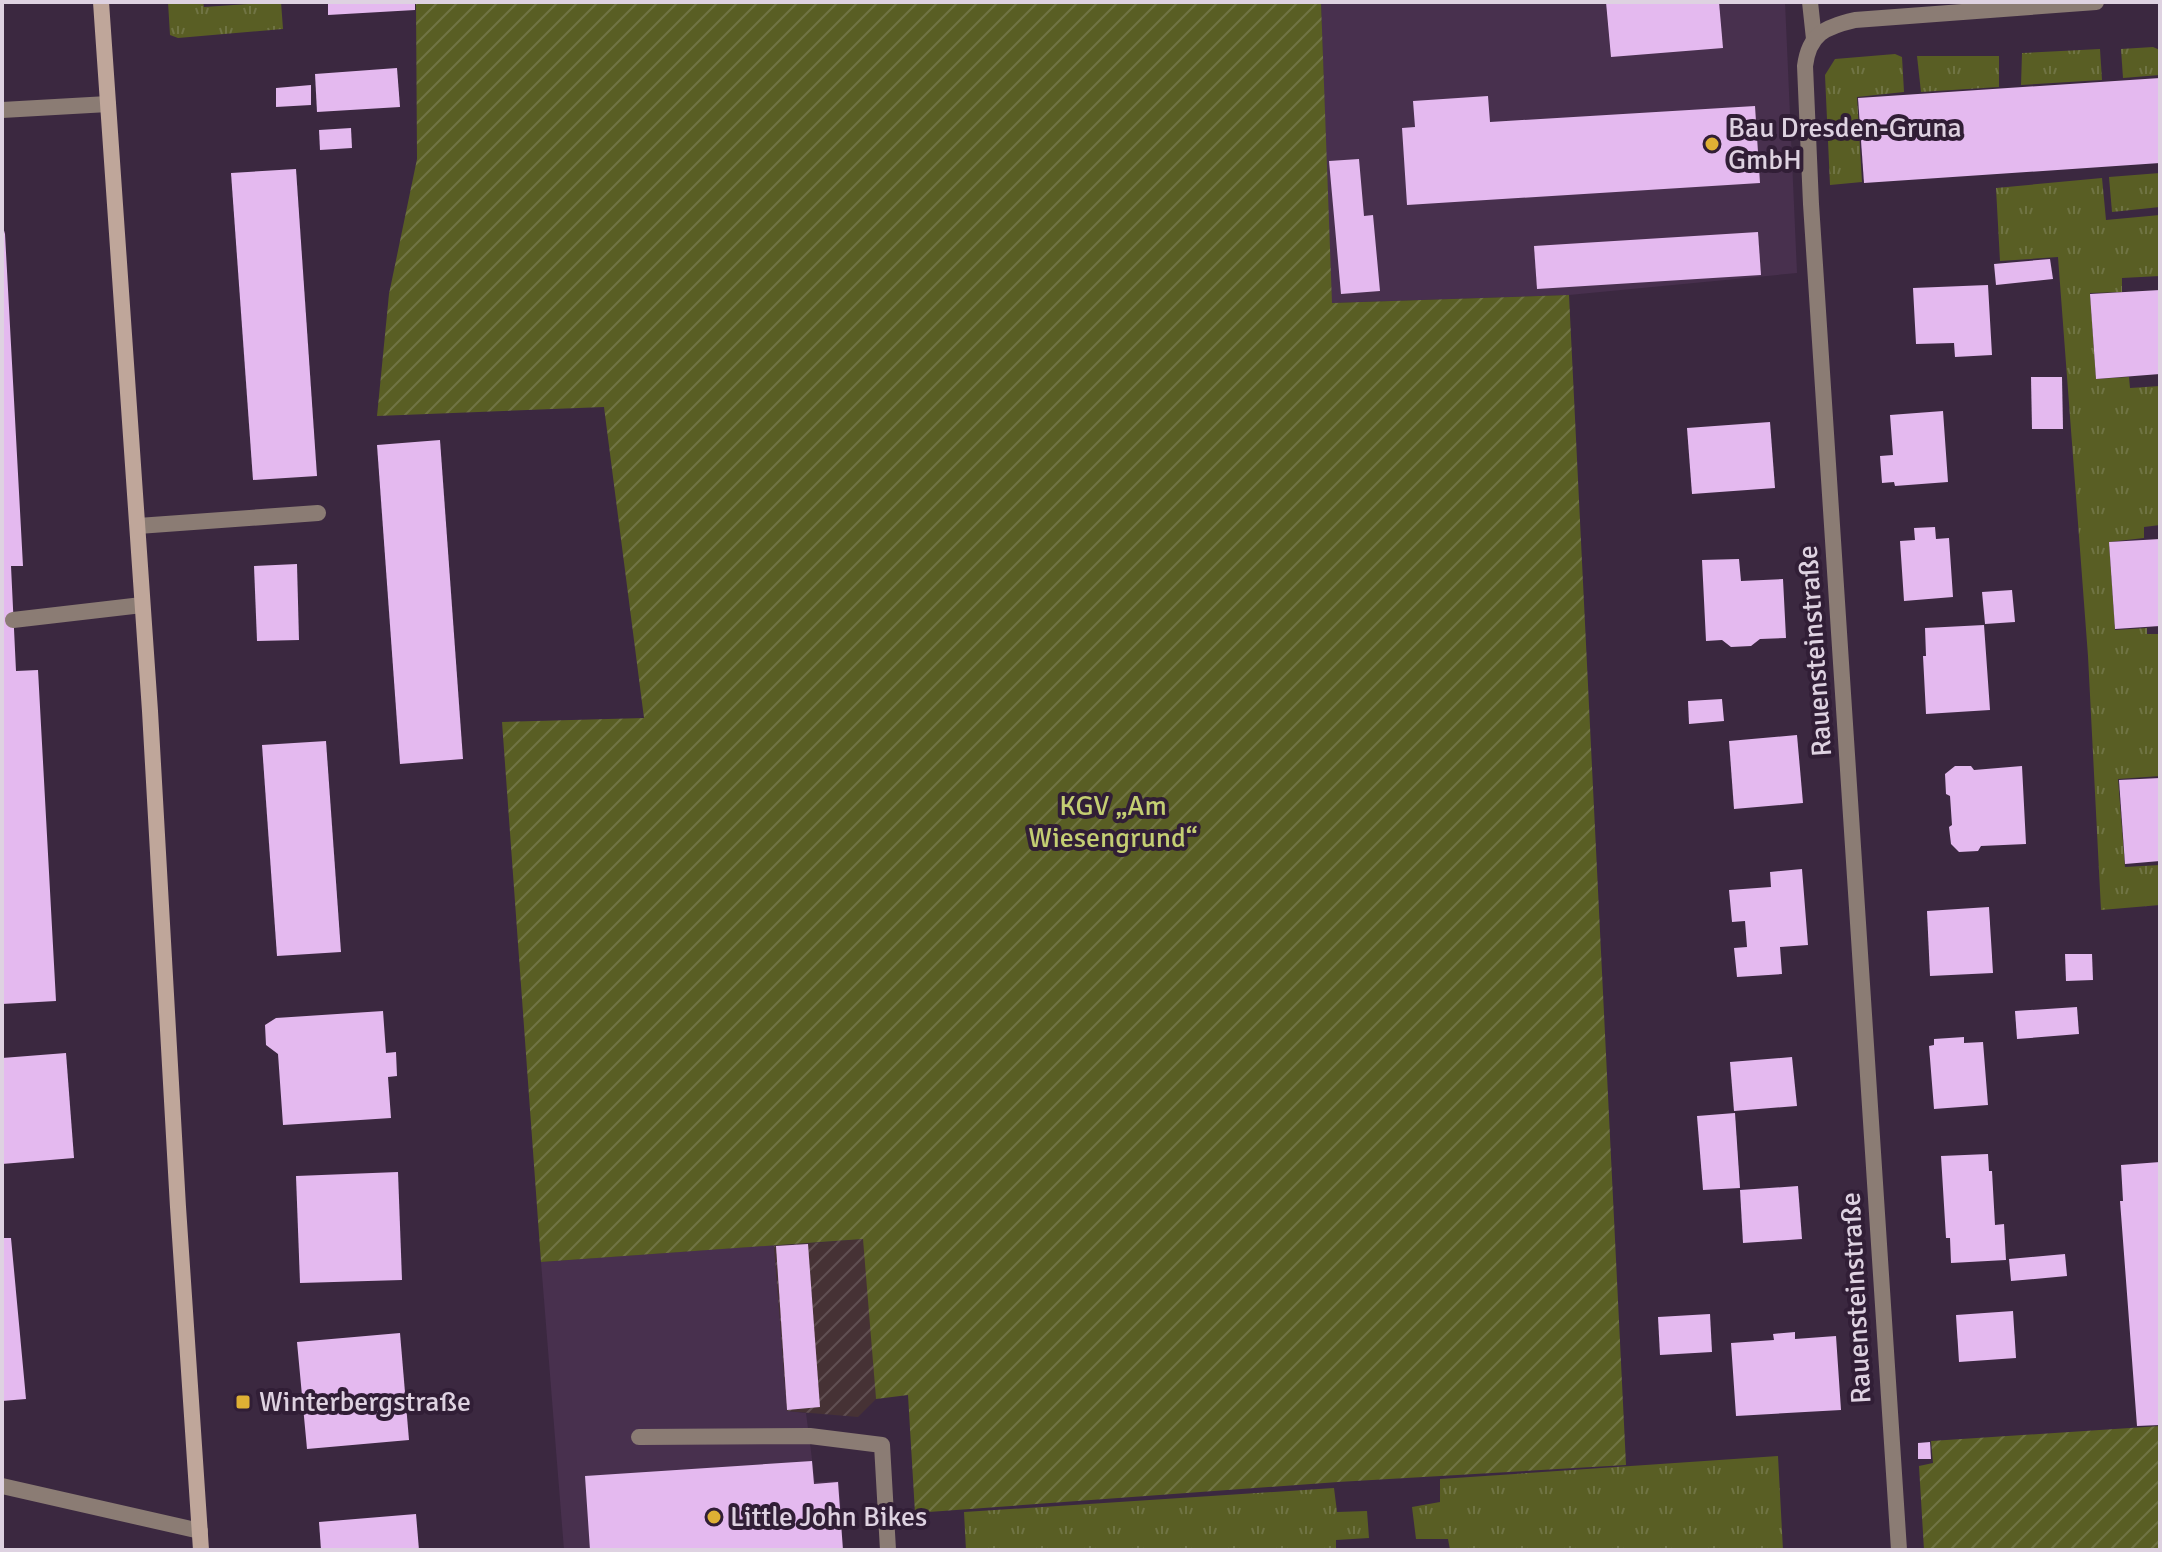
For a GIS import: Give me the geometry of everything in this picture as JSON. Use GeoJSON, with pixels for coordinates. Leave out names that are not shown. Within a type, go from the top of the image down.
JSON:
{"type":"FeatureCollection","features":[{"type":"Feature","properties":{"kind":"main road"},"geometry":{"type":"LineString","coordinates":[[101,2],[138,526],[201,1550]]}},
{"type":"Feature","properties":{"kind":"street","name":"Rauensteinstraße"},"geometry":{"type":"LineString","coordinates":[[1810,2],[1814,39],[1808,49],[1805,66],[1811,204],[1899,1550]]}},
{"type":"Feature","properties":{"kind":"street"},"geometry":{"type":"LineString","coordinates":[[1814,39],[1831,25],[1855,20],[2096,2]]}},
{"type":"Feature","properties":{"kind":"street"},"geometry":{"type":"LineString","coordinates":[[2,110],[108,104]]}},
{"type":"Feature","properties":{"kind":"street"},"geometry":{"type":"LineString","coordinates":[[138,526],[318,513]]}},
{"type":"Feature","properties":{"kind":"street"},"geometry":{"type":"LineString","coordinates":[[13,620],[142,605]]}},
{"type":"Feature","properties":{"kind":"street"},"geometry":{"type":"LineString","coordinates":[[639,1437],[810,1436],[882,1445],[888,1550]]}},
{"type":"Feature","properties":{"kind":"street"},"geometry":{"type":"LineString","coordinates":[[2,1486],[200,1531]]}},
{"type":"Feature","properties":{"kind":"shaded area"},"geometry":{"type":"Polygon","coordinates":[[[1321,2],[1785,2],[1797,273],[1569,295],[1331,303],[1321,2]]]}},
{"type":"Feature","properties":{"kind":"shaded area"},"geometry":{"type":"Polygon","coordinates":[[[864,1239],[876,1399],[858,1417],[787,1411],[774,1246],[864,1239]]]}},
{"type":"Feature","properties":{"kind":"shaded area"},"geometry":{"type":"Polygon","coordinates":[[[774,1245],[787,1411],[806,1413],[815,1482],[839,1481],[843,1550],[564,1550],[541,1262],[774,1245]]]}},
{"type":"Feature","properties":{"kind":"green space"},"geometry":{"type":"Polygon","coordinates":[[[168,2],[203,2],[204,7],[281,2],[283,29],[178,38],[170,35],[168,2]]]}},
{"type":"Feature","properties":{"kind":"green space","name":"KGV „Am Wiesengrund“"},"geometry":{"type":"Polygon","coordinates":[[[416,2],[1321,2],[1332,303],[1569,295],[1626,1465],[1338,1482],[915,1513],[908,1395],[876,1399],[863,1239],[541,1262],[502,722],[644,718],[604,407],[377,416],[389,294],[417,159],[416,2]]]}},
{"type":"Feature","properties":{"kind":"green space"},"geometry":{"type":"Polygon","coordinates":[[[2153,47],[2160,50],[2160,75],[2123,78],[2121,49],[2153,47]]]}},
{"type":"Feature","properties":{"kind":"green space"},"geometry":{"type":"Polygon","coordinates":[[[2100,49],[2102,80],[2021,85],[2022,53],[2100,49]]]}},
{"type":"Feature","properties":{"kind":"green space"},"geometry":{"type":"Polygon","coordinates":[[[1895,54],[1902,57],[1904,92],[1857,97],[1862,182],[1830,185],[1825,75],[1835,59],[1895,54]]]}},
{"type":"Feature","properties":{"kind":"green space"},"geometry":{"type":"Polygon","coordinates":[[[1917,56],[1999,56],[1999,87],[1921,92],[1917,56]]]}},
{"type":"Feature","properties":{"kind":"green space"},"geometry":{"type":"Polygon","coordinates":[[[2160,173],[2160,207],[2112,212],[2109,177],[2160,173]]]}},
{"type":"Feature","properties":{"kind":"green space"},"geometry":{"type":"Polygon","coordinates":[[[2102,178],[2106,220],[2160,215],[2160,276],[2122,278],[2122,292],[2090,293],[2096,379],[2129,377],[2130,388],[2160,386],[2160,525],[2144,527],[2144,538],[2109,542],[2115,630],[2147,628],[2147,634],[2160,634],[2160,776],[2118,779],[2125,867],[2160,865],[2160,905],[2101,910],[2088,656],[2058,257],[2000,261],[1996,188],[2102,178]]]}},
{"type":"Feature","properties":{"kind":"green space"},"geometry":{"type":"Polygon","coordinates":[[[2160,1426],[2160,1550],[1924,1550],[1919,1466],[1933,1463],[1931,1441],[2160,1426]]]}},
{"type":"Feature","properties":{"kind":"green space"},"geometry":{"type":"Polygon","coordinates":[[[1778,1456],[1783,1550],[1450,1550],[1448,1539],[1416,1539],[1412,1507],[1440,1502],[1440,1479],[1778,1456]]]}},
{"type":"Feature","properties":{"kind":"green space"},"geometry":{"type":"Polygon","coordinates":[[[1334,1488],[1337,1512],[1367,1511],[1369,1538],[1336,1540],[1336,1550],[966,1550],[964,1512],[1334,1488]]]}},
{"type":"Feature","properties":{"kind":"building"},"geometry":{"type":"Polygon","coordinates":[[[328,2],[415,2],[415,10],[328,15],[328,2]]]}},
{"type":"Feature","properties":{"kind":"building"},"geometry":{"type":"Polygon","coordinates":[[[1606,2],[1719,2],[1723,48],[1611,57],[1606,2]]]}},
{"type":"Feature","properties":{"kind":"building"},"geometry":{"type":"Polygon","coordinates":[[[397,68],[400,107],[317,112],[315,74],[397,68]]]}},
{"type":"Feature","properties":{"kind":"building"},"geometry":{"type":"Polygon","coordinates":[[[2160,78],[2160,163],[1864,183],[1858,98],[2160,78]]]}},
{"type":"Feature","properties":{"kind":"building"},"geometry":{"type":"Polygon","coordinates":[[[311,85],[311,105],[276,107],[276,88],[311,85]]]}},
{"type":"Feature","properties":{"kind":"building"},"geometry":{"type":"Polygon","coordinates":[[[1488,96],[1490,122],[1755,106],[1760,183],[1407,205],[1402,128],[1415,127],[1413,101],[1488,96]]]}},
{"type":"Feature","properties":{"kind":"building"},"geometry":{"type":"Polygon","coordinates":[[[351,128],[352,148],[320,150],[319,130],[351,128]]]}},
{"type":"Feature","properties":{"kind":"building"},"geometry":{"type":"Polygon","coordinates":[[[1359,159],[1364,216],[1373,215],[1380,291],[1341,294],[1329,161],[1359,159]]]}},
{"type":"Feature","properties":{"kind":"building"},"geometry":{"type":"Polygon","coordinates":[[[296,169],[317,476],[253,480],[231,173],[296,169]]]}},
{"type":"Feature","properties":{"kind":"building"},"geometry":{"type":"Polygon","coordinates":[[[2,223],[23,566],[11,566],[16,671],[38,670],[56,1001],[2,1004],[2,223]]]}},
{"type":"Feature","properties":{"kind":"building"},"geometry":{"type":"Polygon","coordinates":[[[1758,232],[1761,275],[1537,289],[1534,246],[1758,232]]]}},
{"type":"Feature","properties":{"kind":"building"},"geometry":{"type":"Polygon","coordinates":[[[2050,259],[2053,279],[1996,285],[1994,264],[2050,259]]]}},
{"type":"Feature","properties":{"kind":"building"},"geometry":{"type":"Polygon","coordinates":[[[1988,285],[1992,355],[1955,357],[1954,343],[1916,344],[1913,288],[1988,285]]]}},
{"type":"Feature","properties":{"kind":"building"},"geometry":{"type":"Polygon","coordinates":[[[2160,290],[2160,374],[2096,379],[2090,294],[2160,290]]]}},
{"type":"Feature","properties":{"kind":"building"},"geometry":{"type":"Polygon","coordinates":[[[2031,377],[2062,377],[2063,429],[2032,429],[2031,377]]]}},
{"type":"Feature","properties":{"kind":"building"},"geometry":{"type":"Polygon","coordinates":[[[1943,411],[1948,482],[1895,486],[1894,482],[1882,483],[1880,456],[1893,455],[1890,415],[1943,411]]]}},
{"type":"Feature","properties":{"kind":"building"},"geometry":{"type":"Polygon","coordinates":[[[1770,422],[1775,488],[1692,494],[1687,428],[1770,422]]]}},
{"type":"Feature","properties":{"kind":"building"},"geometry":{"type":"Polygon","coordinates":[[[440,440],[463,759],[400,764],[377,445],[440,440]]]}},
{"type":"Feature","properties":{"kind":"building"},"geometry":{"type":"Polygon","coordinates":[[[1935,527],[1936,539],[1949,538],[1953,597],[1904,601],[1900,541],[1915,540],[1914,528],[1935,527]]]}},
{"type":"Feature","properties":{"kind":"building"},"geometry":{"type":"Polygon","coordinates":[[[2160,539],[2160,626],[2115,629],[2109,542],[2160,539]]]}},
{"type":"Feature","properties":{"kind":"building"},"geometry":{"type":"Polygon","coordinates":[[[1739,559],[1741,581],[1783,579],[1786,638],[1760,639],[1751,646],[1731,647],[1722,640],[1706,641],[1702,560],[1739,559]]]}},
{"type":"Feature","properties":{"kind":"building"},"geometry":{"type":"Polygon","coordinates":[[[297,564],[299,640],[257,641],[254,566],[297,564]]]}},
{"type":"Feature","properties":{"kind":"building"},"geometry":{"type":"Polygon","coordinates":[[[2012,590],[2015,622],[1985,624],[1982,592],[2012,590]]]}},
{"type":"Feature","properties":{"kind":"building"},"geometry":{"type":"Polygon","coordinates":[[[1984,625],[1990,710],[1926,714],[1925,628],[1984,625]]]}},
{"type":"Feature","properties":{"kind":"building"},"geometry":{"type":"Polygon","coordinates":[[[1722,699],[1724,721],[1689,724],[1688,701],[1722,699]]]}},
{"type":"Feature","properties":{"kind":"building"},"geometry":{"type":"Polygon","coordinates":[[[1797,735],[1803,803],[1734,809],[1729,741],[1797,735]]]}},
{"type":"Feature","properties":{"kind":"building"},"geometry":{"type":"Polygon","coordinates":[[[326,741],[341,952],[277,956],[262,745],[326,741]]]}},
{"type":"Feature","properties":{"kind":"building"},"geometry":{"type":"Polygon","coordinates":[[[1955,766],[1971,766],[1974,770],[2022,766],[2026,844],[1981,846],[1978,851],[1959,852],[1951,844],[1950,796],[1946,794],[1945,774],[1955,766]]]}},
{"type":"Feature","properties":{"kind":"building"},"geometry":{"type":"Polygon","coordinates":[[[2160,778],[2160,861],[2125,864],[2119,780],[2160,778]]]}},
{"type":"Feature","properties":{"kind":"building"},"geometry":{"type":"Polygon","coordinates":[[[1802,869],[1808,945],[1780,947],[1782,974],[1737,977],[1734,948],[1747,947],[1745,921],[1732,922],[1729,890],[1771,887],[1770,872],[1802,869]]]}},
{"type":"Feature","properties":{"kind":"building"},"geometry":{"type":"Polygon","coordinates":[[[1989,907],[1993,973],[1930,976],[1927,911],[1989,907]]]}},
{"type":"Feature","properties":{"kind":"building"},"geometry":{"type":"Polygon","coordinates":[[[2065,954],[2092,954],[2093,980],[2066,981],[2065,954]]]}},
{"type":"Feature","properties":{"kind":"building"},"geometry":{"type":"Polygon","coordinates":[[[2077,1007],[2079,1034],[2017,1039],[2015,1011],[2077,1007]]]}},
{"type":"Feature","properties":{"kind":"building"},"geometry":{"type":"Polygon","coordinates":[[[383,1011],[386,1053],[396,1052],[397,1076],[388,1077],[391,1118],[283,1125],[278,1054],[266,1045],[265,1025],[276,1018],[383,1011]]]}},
{"type":"Feature","properties":{"kind":"building"},"geometry":{"type":"Polygon","coordinates":[[[1964,1037],[1964,1043],[1983,1042],[1988,1105],[1934,1109],[1929,1046],[1934,1045],[1934,1039],[1964,1037]]]}},
{"type":"Feature","properties":{"kind":"building"},"geometry":{"type":"Polygon","coordinates":[[[66,1053],[74,1158],[2,1164],[2,1058],[66,1053]]]}},
{"type":"Feature","properties":{"kind":"building"},"geometry":{"type":"Polygon","coordinates":[[[1792,1057],[1797,1106],[1734,1111],[1730,1062],[1792,1057]]]}},
{"type":"Feature","properties":{"kind":"building"},"geometry":{"type":"Polygon","coordinates":[[[1735,1113],[1740,1188],[1703,1190],[1697,1116],[1735,1113]]]}},
{"type":"Feature","properties":{"kind":"building"},"geometry":{"type":"Polygon","coordinates":[[[1988,1154],[1995,1225],[2004,1224],[2006,1260],[1951,1263],[1950,1238],[1946,1238],[1941,1156],[1988,1154]]]}},
{"type":"Feature","properties":{"kind":"building"},"geometry":{"type":"Polygon","coordinates":[[[2160,1162],[2160,1425],[2137,1426],[2120,1201],[2123,1201],[2121,1165],[2160,1162]]]}},
{"type":"Feature","properties":{"kind":"building"},"geometry":{"type":"Polygon","coordinates":[[[398,1172],[402,1280],[300,1283],[296,1176],[398,1172]]]}},
{"type":"Feature","properties":{"kind":"building"},"geometry":{"type":"Polygon","coordinates":[[[1798,1186],[1802,1239],[1743,1243],[1740,1190],[1798,1186]]]}},
{"type":"Feature","properties":{"kind":"building"},"geometry":{"type":"Polygon","coordinates":[[[2,1238],[11,1238],[26,1399],[2,1401],[2,1238]]]}},
{"type":"Feature","properties":{"kind":"building"},"geometry":{"type":"Polygon","coordinates":[[[808,1244],[820,1407],[787,1410],[776,1246],[808,1244]]]}},
{"type":"Feature","properties":{"kind":"building"},"geometry":{"type":"Polygon","coordinates":[[[2065,1254],[2067,1276],[2011,1281],[2009,1259],[2065,1254]]]}},
{"type":"Feature","properties":{"kind":"building"},"geometry":{"type":"Polygon","coordinates":[[[2013,1311],[2016,1358],[1959,1362],[1956,1315],[2013,1311]]]}},
{"type":"Feature","properties":{"kind":"building"},"geometry":{"type":"Polygon","coordinates":[[[1710,1314],[1712,1352],[1660,1355],[1658,1317],[1710,1314]]]}},
{"type":"Feature","properties":{"kind":"building"},"geometry":{"type":"Polygon","coordinates":[[[1795,1332],[1795,1339],[1836,1336],[1841,1410],[1736,1416],[1731,1343],[1774,1340],[1773,1334],[1795,1332]]]}},
{"type":"Feature","properties":{"kind":"building"},"geometry":{"type":"Polygon","coordinates":[[[400,1333],[409,1440],[307,1449],[297,1342],[400,1333]]]}},
{"type":"Feature","properties":{"kind":"building"},"geometry":{"type":"Polygon","coordinates":[[[1930,1442],[1931,1459],[1918,1459],[1918,1443],[1930,1442]]]}},
{"type":"Feature","properties":{"kind":"building","name":"Little John Bikes"},"geometry":{"type":"Polygon","coordinates":[[[812,1461],[814,1484],[838,1482],[843,1550],[590,1550],[585,1476],[812,1461]]]}},
{"type":"Feature","properties":{"kind":"building"},"geometry":{"type":"Polygon","coordinates":[[[416,1514],[419,1550],[321,1550],[319,1522],[416,1514]]]}},
{"type":"Feature","properties":{"kind":"place","name":"Bau Dresden-Gruna GmbH"},"geometry":{"type":"Point","coordinates":[1712,144]}},
{"type":"Feature","properties":{"kind":"place","name":"Winterbergstraße"},"geometry":{"type":"Point","coordinates":[243,1402]}},
{"type":"Feature","properties":{"kind":"place","name":"Little John Bikes"},"geometry":{"type":"Point","coordinates":[714,1517]}}]}
